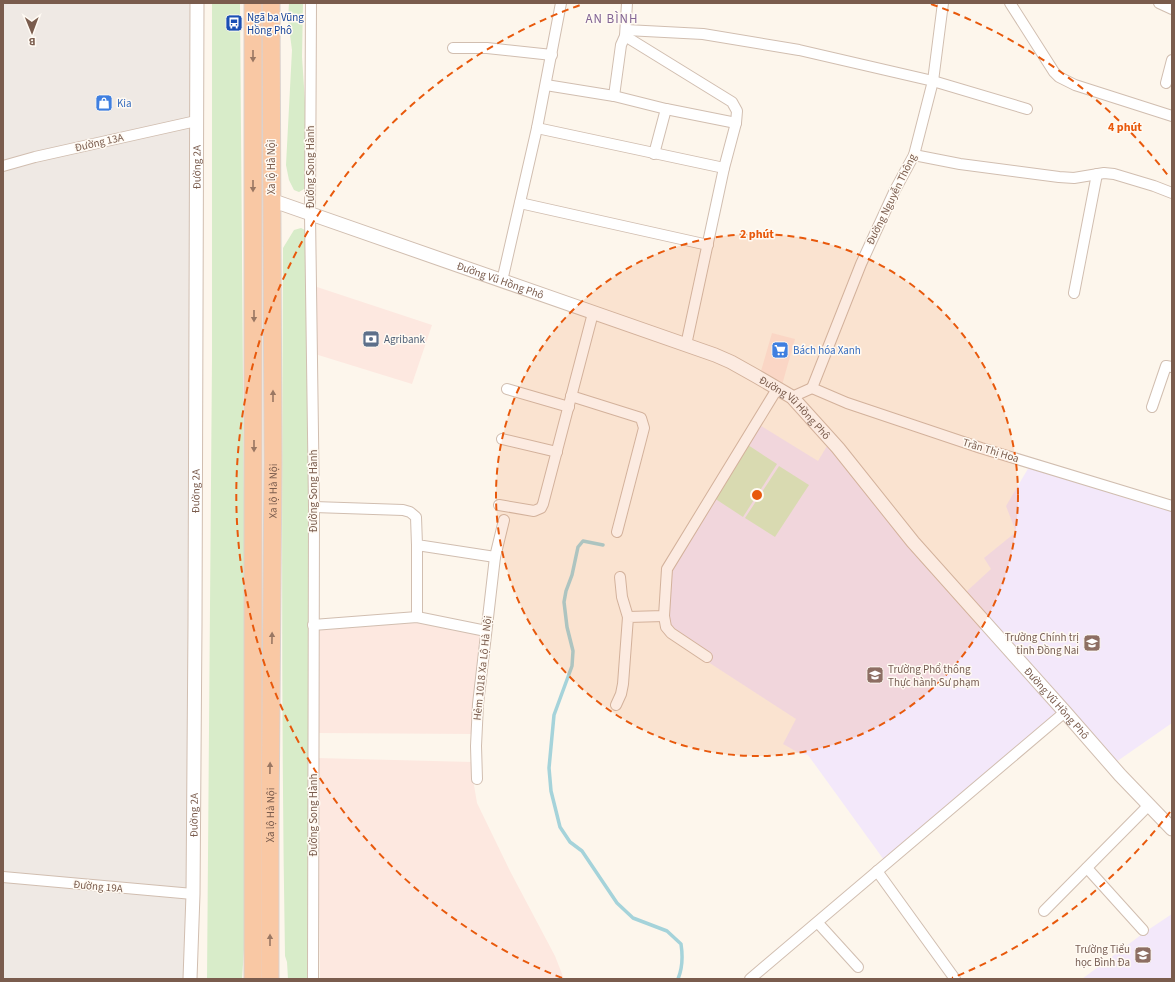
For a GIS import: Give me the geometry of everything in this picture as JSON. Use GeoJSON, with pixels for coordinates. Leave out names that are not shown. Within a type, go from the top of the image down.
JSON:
{"type":"FeatureCollection","features":[{"type":"Feature","properties":{"kind":"highway","name":"Xa lộ Hà Nội"},"geometry":{"type":"LineString","coordinates":[[253,3],[253,979]]}},
{"type":"Feature","properties":{"kind":"highway","name":"Xa lộ Hà Nội"},"geometry":{"type":"LineString","coordinates":[[270,979],[273,470],[271,3]]}},
{"type":"Feature","properties":{"kind":"street","name":"Đường 2A"},"geometry":{"type":"LineString","coordinates":[[189,978],[193,894],[197,3]]}},
{"type":"Feature","properties":{"kind":"street","name":"Đường Song Hành"},"geometry":{"type":"LineString","coordinates":[[311,3],[310,214],[314,507],[313,979]]}},
{"type":"Feature","properties":{"kind":"street"},"geometry":{"type":"LineString","coordinates":[[502,281],[537,128],[562,3]]}},
{"type":"Feature","properties":{"kind":"street"},"geometry":{"type":"LineString","coordinates":[[614,96],[621,44],[625,33],[627,3]]}},
{"type":"Feature","properties":{"kind":"street","name":"Đường Nguyễn Thông"},"geometry":{"type":"LineString","coordinates":[[812,388],[861,264],[895,190],[914,155],[933,81],[943,3]]}},
{"type":"Feature","properties":{"kind":"street"},"geometry":{"type":"LineString","coordinates":[[1010,3],[1050,66],[1059,77],[1075,85],[1172,116]]}},
{"type":"Feature","properties":{"kind":"street"},"geometry":{"type":"LineString","coordinates":[[1159,3],[1172,9]]}},
{"type":"Feature","properties":{"kind":"street"},"geometry":{"type":"LineString","coordinates":[[625,33],[703,34],[799,50],[933,81],[1027,109]]}},
{"type":"Feature","properties":{"kind":"street"},"geometry":{"type":"LineString","coordinates":[[625,33],[732,102],[737,111],[736,123],[724,168],[686,345]]}},
{"type":"Feature","properties":{"kind":"street"},"geometry":{"type":"LineString","coordinates":[[453,48],[494,48],[552,55]]}},
{"type":"Feature","properties":{"kind":"street"},"geometry":{"type":"LineString","coordinates":[[1166,83],[1172,60]]}},
{"type":"Feature","properties":{"kind":"street"},"geometry":{"type":"LineString","coordinates":[[546,85],[614,96],[666,109],[736,123]]}},
{"type":"Feature","properties":{"kind":"street"},"geometry":{"type":"LineString","coordinates":[[654,154],[666,109]]}},
{"type":"Feature","properties":{"kind":"street","name":"Đường 13A"},"geometry":{"type":"LineString","coordinates":[[3,166],[35,157],[196,121]]}},
{"type":"Feature","properties":{"kind":"street"},"geometry":{"type":"LineString","coordinates":[[537,128],[724,168]]}},
{"type":"Feature","properties":{"kind":"street"},"geometry":{"type":"LineString","coordinates":[[914,155],[960,164],[1059,177],[1074,178],[1097,174],[1114,174],[1172,193]]}},
{"type":"Feature","properties":{"kind":"street"},"geometry":{"type":"LineString","coordinates":[[1074,293],[1097,174]]}},
{"type":"Feature","properties":{"kind":"street","name":"Đường Vũ Hồng Phô"},"geometry":{"type":"LineString","coordinates":[[271,200],[731,362],[792,398],[838,448],[913,542],[1065,712],[1120,776],[1172,829]]}},
{"type":"Feature","properties":{"kind":"street"},"geometry":{"type":"LineString","coordinates":[[520,203],[708,245]]}},
{"type":"Feature","properties":{"kind":"street"},"geometry":{"type":"LineString","coordinates":[[500,505],[534,511],[541,508],[543,504],[594,313]]}},
{"type":"Feature","properties":{"kind":"street"},"geometry":{"type":"LineString","coordinates":[[1152,407],[1166,366],[1172,367]]}},
{"type":"Feature","properties":{"kind":"street"},"geometry":{"type":"LineString","coordinates":[[792,398],[812,388]]}},
{"type":"Feature","properties":{"kind":"street","name":"Trần Thị Hoa"},"geometry":{"type":"LineString","coordinates":[[812,388],[847,403],[981,448],[1172,506]]}},
{"type":"Feature","properties":{"kind":"street"},"geometry":{"type":"LineString","coordinates":[[507,389],[569,407]]}},
{"type":"Feature","properties":{"kind":"street"},"geometry":{"type":"LineString","coordinates":[[707,657],[671,633],[666,627],[664,616],[667,569],[777,390]]}},
{"type":"Feature","properties":{"kind":"street"},"geometry":{"type":"LineString","coordinates":[[571,396],[641,418],[644,428],[617,532]]}},
{"type":"Feature","properties":{"kind":"street"},"geometry":{"type":"LineString","coordinates":[[502,440],[557,452]]}},
{"type":"Feature","properties":{"kind":"street"},"geometry":{"type":"LineString","coordinates":[[314,507],[402,510],[410,512],[416,517],[417,617]]}},
{"type":"Feature","properties":{"kind":"street","name":"Hẻm 1018 Xa Lộ Hà Nội"},"geometry":{"type":"LineString","coordinates":[[477,779],[476,746],[478,704],[495,557],[504,520]]}},
{"type":"Feature","properties":{"kind":"street"},"geometry":{"type":"LineString","coordinates":[[417,545],[495,557]]}},
{"type":"Feature","properties":{"kind":"street"},"geometry":{"type":"LineString","coordinates":[[616,705],[621,694],[623,684],[628,617],[622,597],[620,577]]}},
{"type":"Feature","properties":{"kind":"street"},"geometry":{"type":"LineString","coordinates":[[628,617],[664,616]]}},
{"type":"Feature","properties":{"kind":"street"},"geometry":{"type":"LineString","coordinates":[[313,625],[417,617],[486,631]]}},
{"type":"Feature","properties":{"kind":"street"},"geometry":{"type":"LineString","coordinates":[[750,979],[818,923],[877,871],[1065,712]]}},
{"type":"Feature","properties":{"kind":"street"},"geometry":{"type":"LineString","coordinates":[[1044,911],[1148,806]]}},
{"type":"Feature","properties":{"kind":"street"},"geometry":{"type":"LineString","coordinates":[[1087,868],[1143,930]]}},
{"type":"Feature","properties":{"kind":"street"},"geometry":{"type":"LineString","coordinates":[[877,871],[955,979]]}},
{"type":"Feature","properties":{"kind":"street","name":"Đường 19A"},"geometry":{"type":"LineString","coordinates":[[3,877],[193,894]]}},
{"type":"Feature","properties":{"kind":"street"},"geometry":{"type":"LineString","coordinates":[[818,923],[858,967]]}},
{"type":"Feature","properties":{"kind":"shaded area"},"geometry":{"type":"Polygon","coordinates":[[[3,3],[190,3],[189,627],[187,897],[183,979],[3,979],[3,3]]]}},
{"type":"Feature","properties":{"kind":"shaded area","name":"Agribank"},"geometry":{"type":"Polygon","coordinates":[[[314,286],[432,325],[412,384],[315,354],[314,286]]]}},
{"type":"Feature","properties":{"kind":"shaded area","name":"Bách hóa Xanh"},"geometry":{"type":"Polygon","coordinates":[[[772,333],[795,339],[782,385],[761,371],[772,333]]]}},
{"type":"Feature","properties":{"kind":"shaded area","name":"Trường Phổ thông Thực hành Sư phạm"},"geometry":{"type":"Polygon","coordinates":[[[753,421],[818,461],[827,446],[907,544],[1057,713],[884,860],[808,755],[799,753],[783,744],[796,719],[668,636],[663,568],[753,421]]]}},
{"type":"Feature","properties":{"kind":"shaded area","name":"Trường Chính trị tỉnh Đồng Nai"},"geometry":{"type":"Polygon","coordinates":[[[1029,467],[1172,511],[1172,723],[1116,762],[966,592],[991,569],[984,558],[1016,532],[1006,506],[1029,467]]]}},
{"type":"Feature","properties":{"kind":"shaded area"},"geometry":{"type":"Polygon","coordinates":[[[417,621],[481,634],[472,734],[317,733],[317,629],[417,621]]]}},
{"type":"Feature","properties":{"kind":"shaded area"},"geometry":{"type":"Polygon","coordinates":[[[317,758],[472,762],[477,803],[510,871],[555,956],[564,979],[320,979],[317,758]]]}},
{"type":"Feature","properties":{"kind":"shaded area","name":"Trường Tiểu học Bình Đa"},"geometry":{"type":"Polygon","coordinates":[[[1172,914],[1172,979],[1082,979],[1145,932],[1172,914]]]}},
{"type":"Feature","properties":{"kind":"green space"},"geometry":{"type":"Polygon","coordinates":[[[212,3],[240,3],[245,631],[245,934],[242,979],[207,979],[212,359],[212,3]]]}},
{"type":"Feature","properties":{"kind":"green space"},"geometry":{"type":"Polygon","coordinates":[[[289,3],[303,3],[302,57],[306,117],[304,189],[299,192],[294,190],[289,180],[286,165],[292,50],[288,20],[289,3]]]}},
{"type":"Feature","properties":{"kind":"green space"},"geometry":{"type":"Polygon","coordinates":[[[301,228],[307,231],[309,237],[309,979],[288,979],[287,962],[285,956],[283,779],[283,248],[294,230],[301,228]]]}},
{"type":"Feature","properties":{"kind":"green space"},"geometry":{"type":"Polygon","coordinates":[[[748,445],[777,464],[743,517],[714,498],[748,445]]]}},
{"type":"Feature","properties":{"kind":"green space"},"geometry":{"type":"Polygon","coordinates":[[[779,466],[809,485],[775,537],[745,518],[779,466]]]}},
{"type":"Feature","properties":{"kind":"waterway"},"geometry":{"type":"LineString","coordinates":[[603,545],[583,541],[578,547],[572,575],[566,591],[564,602],[567,627],[573,651],[572,666],[554,715],[549,768],[551,791],[560,827],[570,842],[582,851],[617,903],[633,918],[667,931],[681,944],[682,962],[678,979]]}},
{"type":"Feature","properties":{"kind":"place","name":"Ngã ba Vũng Hồng Phô"},"geometry":{"type":"Point","coordinates":[234,23]}},
{"type":"Feature","properties":{"kind":"place","name":"Kia"},"geometry":{"type":"Point","coordinates":[104,103]}},
{"type":"Feature","properties":{"kind":"place","name":"Agribank"},"geometry":{"type":"Point","coordinates":[371,339]}},
{"type":"Feature","properties":{"kind":"place","name":"Bách hóa Xanh"},"geometry":{"type":"Point","coordinates":[780,350]}},
{"type":"Feature","properties":{"kind":"place","name":"Trường Chính trị tỉnh Đồng Nai"},"geometry":{"type":"Point","coordinates":[1092,643]}},
{"type":"Feature","properties":{"kind":"place","name":"Trường Phổ thông Thực hành Sư phạm"},"geometry":{"type":"Point","coordinates":[875,675]}},
{"type":"Feature","properties":{"kind":"place","name":"Trường Tiểu học Bình Đa"},"geometry":{"type":"Point","coordinates":[1143,955]}},
{"type":"Feature","properties":{"kind":"district","name":"AN BÌNH"},"geometry":{"type":"Point","coordinates":[612,18]}}]}
